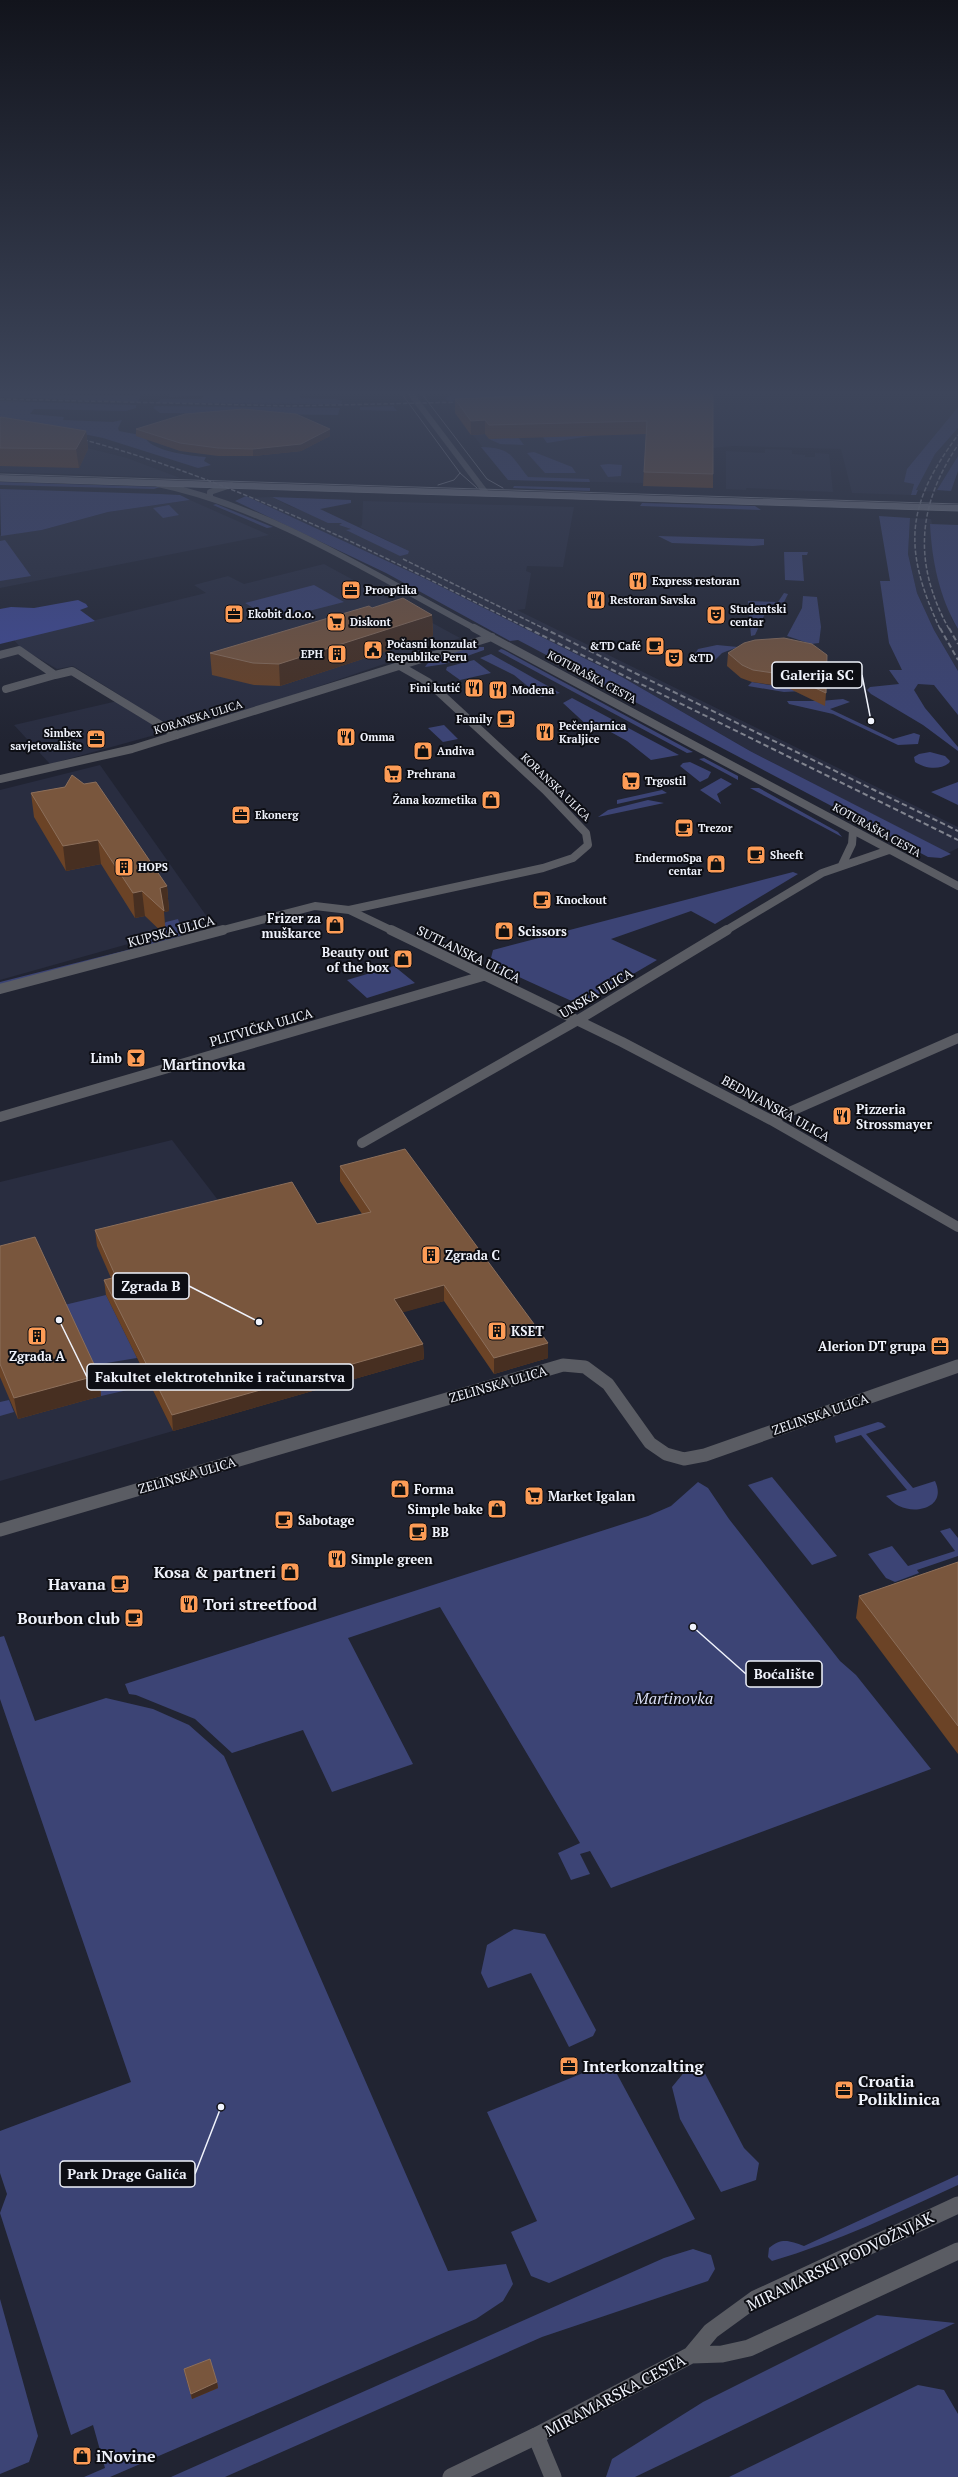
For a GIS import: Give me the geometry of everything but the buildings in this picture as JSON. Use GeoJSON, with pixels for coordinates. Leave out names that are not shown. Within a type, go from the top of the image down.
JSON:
{"type":"FeatureCollection","features":[{"type":"Feature","properties":{"kind":"street","name":"KOTURAŠKA CESTA"},"geometry":{"type":"LineString","coordinates":[[239,510],[275,524],[313,542],[958,886]]}},
{"type":"Feature","properties":{"kind":"street","name":"KORANSKA ULICA"},"geometry":{"type":"LineString","coordinates":[[0,779],[132,749],[492,637]]}},
{"type":"Feature","properties":{"kind":"street"},"geometry":{"type":"LineString","coordinates":[[0,655],[19,650],[55,675]]}},
{"type":"Feature","properties":{"kind":"street","name":"KORANSKA ULICA"},"geometry":{"type":"LineString","coordinates":[[349,910],[544,868],[570,860],[582,853],[588,845],[586,833],[545,790],[428,682],[400,666]]}},
{"type":"Feature","properties":{"kind":"street"},"geometry":{"type":"LineString","coordinates":[[6,689],[72,671],[177,736]]}},
{"type":"Feature","properties":{"kind":"street"},"geometry":{"type":"LineString","coordinates":[[842,865],[852,844],[853,831]]}},
{"type":"Feature","properties":{"kind":"street","name":"UNSKA ULICA"},"geometry":{"type":"LineString","coordinates":[[362,1143],[578,1020],[816,877],[842,865],[889,850]]}},
{"type":"Feature","properties":{"kind":"street","name":"KUPSKA ULICA"},"geometry":{"type":"LineString","coordinates":[[0,989],[315,906],[328,906],[349,910]]}},
{"type":"Feature","properties":{"kind":"street","name":"SUTLANSKA ULICA"},"geometry":{"type":"LineString","coordinates":[[349,910],[483,976],[578,1020]]}},
{"type":"Feature","properties":{"kind":"street","name":"PLITVIČKA ULICA"},"geometry":{"type":"LineString","coordinates":[[0,1117],[483,976]]}},
{"type":"Feature","properties":{"kind":"street","name":"BEDNJANSKA ULICA"},"geometry":{"type":"LineString","coordinates":[[578,1020],[770,1120],[958,1227]]}},
{"type":"Feature","properties":{"kind":"street"},"geometry":{"type":"LineString","coordinates":[[770,1120],[958,1038]]}},
{"type":"Feature","properties":{"kind":"street","name":"ZELINSKA ULICA"},"geometry":{"type":"LineString","coordinates":[[0,1530],[563,1365],[585,1367],[608,1384],[650,1443],[666,1454],[684,1459],[705,1455],[958,1366]]}},
{"type":"Feature","properties":{"kind":"street","name":"MIRAMARSKI PODVOŽNJAK"},"geometry":{"type":"LineString","coordinates":[[691,2355],[711,2331],[755,2299],[958,2205]]}},
{"type":"Feature","properties":{"kind":"street","name":"MIRAMARSKA CESTA"},"geometry":{"type":"LineString","coordinates":[[451,2477],[536,2436],[691,2355],[722,2354],[750,2348],[958,2251]]}},
{"type":"Feature","properties":{"kind":"street"},"geometry":{"type":"LineString","coordinates":[[536,2436],[553,2477]]}},
{"type":"Feature","properties":{"kind":"shaded area"},"geometry":{"type":"Polygon","coordinates":[[[124,510],[212,510],[269,535],[0,588],[0,535],[42,530],[108,512],[124,510]]]}},
{"type":"Feature","properties":{"kind":"shaded area"},"geometry":{"type":"Polygon","coordinates":[[[275,510],[299,510],[334,523],[339,522],[343,524],[340,525],[352,529],[347,530],[409,551],[360,527],[362,525],[363,510],[574,510],[563,567],[527,566],[526,571],[531,573],[525,609],[517,610],[958,827],[958,848],[948,853],[750,751],[622,677],[426,579],[275,510]]]}},
{"type":"Feature","properties":{"kind":"shaded area"},"geometry":{"type":"Polygon","coordinates":[[[910,518],[931,519],[951,618],[958,629],[958,671],[934,630],[917,593],[908,554],[910,518]]]}},
{"type":"Feature","properties":{"kind":"shaded area"},"geometry":{"type":"Polygon","coordinates":[[[324,564],[460,638],[267,704],[50,764],[14,725],[126,699],[73,666],[57,669],[21,648],[14,640],[206,593],[194,585],[228,576],[244,584],[324,564]]]}},
{"type":"Feature","properties":{"kind":"shaded area"},"geometry":{"type":"Polygon","coordinates":[[[78,600],[86,604],[88,607],[80,610],[95,621],[0,644],[0,609],[11,607],[34,608],[78,600]]]}},
{"type":"Feature","properties":{"kind":"shaded area"},"geometry":{"type":"Polygon","coordinates":[[[100,765],[210,921],[0,980],[0,790],[100,765]]]}},
{"type":"Feature","properties":{"kind":"shaded area"},"geometry":{"type":"Polygon","coordinates":[[[172,1140],[221,1204],[118,1292],[137,1358],[173,1431],[0,1481],[0,1182],[172,1140]]]}},
{"type":"Feature","properties":{"kind":"green space"},"geometry":{"type":"Polygon","coordinates":[[[0,510],[124,510],[108,512],[42,530],[1,536],[0,510]]]}},
{"type":"Feature","properties":{"kind":"green space"},"geometry":{"type":"Polygon","coordinates":[[[155,510],[174,510],[179,515],[163,518],[155,510]]]}},
{"type":"Feature","properties":{"kind":"green space"},"geometry":{"type":"Polygon","coordinates":[[[224,510],[230,510],[273,527],[267,528],[224,510]]]}},
{"type":"Feature","properties":{"kind":"green space"},"geometry":{"type":"Polygon","coordinates":[[[253,510],[275,510],[426,579],[622,677],[750,751],[951,854],[941,858],[928,857],[518,640],[510,641],[386,573],[253,510]]]}},
{"type":"Feature","properties":{"kind":"green space"},"geometry":{"type":"Polygon","coordinates":[[[299,510],[321,510],[409,551],[408,554],[400,556],[346,530],[351,529],[339,525],[342,523],[328,523],[299,510]]]}},
{"type":"Feature","properties":{"kind":"green space"},"geometry":{"type":"Polygon","coordinates":[[[879,516],[910,518],[908,554],[917,593],[934,630],[958,671],[958,715],[934,685],[918,684],[914,690],[925,708],[958,747],[958,751],[923,725],[871,694],[867,690],[870,687],[899,684],[889,670],[902,670],[889,643],[880,581],[890,581],[879,516]]]}},
{"type":"Feature","properties":{"kind":"green space"},"geometry":{"type":"Polygon","coordinates":[[[930,524],[958,525],[958,629],[951,617],[941,591],[935,565],[930,524]]]}},
{"type":"Feature","properties":{"kind":"green space"},"geometry":{"type":"Polygon","coordinates":[[[658,536],[764,539],[764,545],[753,546],[672,543],[658,536]]]}},
{"type":"Feature","properties":{"kind":"green space"},"geometry":{"type":"Polygon","coordinates":[[[5,540],[31,576],[0,581],[0,541],[5,540]]]}},
{"type":"Feature","properties":{"kind":"green space"},"geometry":{"type":"Polygon","coordinates":[[[784,552],[808,552],[807,555],[802,555],[804,581],[785,580],[784,552]]]}},
{"type":"Feature","properties":{"kind":"green space"},"geometry":{"type":"Polygon","coordinates":[[[314,585],[344,602],[274,620],[245,603],[314,585]]]}},
{"type":"Feature","properties":{"kind":"green space"},"geometry":{"type":"Polygon","coordinates":[[[784,593],[788,594],[784,602],[769,605],[755,635],[751,636],[748,601],[778,602],[784,593]]]}},
{"type":"Feature","properties":{"kind":"green space"},"geometry":{"type":"Polygon","coordinates":[[[803,596],[817,597],[821,627],[819,643],[811,644],[787,636],[802,608],[803,596]]]}},
{"type":"Feature","properties":{"kind":"green space"},"geometry":{"type":"Polygon","coordinates":[[[717,645],[738,647],[722,653],[712,663],[695,654],[698,649],[717,645]]]}},
{"type":"Feature","properties":{"kind":"green space"},"geometry":{"type":"Polygon","coordinates":[[[474,647],[484,647],[484,650],[445,664],[425,667],[434,658],[440,655],[474,647]]]}},
{"type":"Feature","properties":{"kind":"green space"},"geometry":{"type":"Polygon","coordinates":[[[501,649],[693,752],[687,753],[498,651],[501,649]]]}},
{"type":"Feature","properties":{"kind":"green space"},"geometry":{"type":"Polygon","coordinates":[[[491,654],[560,693],[541,697],[514,675],[480,658],[491,654]]]}},
{"type":"Feature","properties":{"kind":"green space"},"geometry":{"type":"Polygon","coordinates":[[[474,660],[491,673],[460,680],[446,670],[447,667],[474,660]]]}},
{"type":"Feature","properties":{"kind":"green space"},"geometry":{"type":"Polygon","coordinates":[[[752,682],[782,687],[797,686],[802,691],[784,692],[748,686],[752,682]]]}},
{"type":"Feature","properties":{"kind":"green space"},"geometry":{"type":"Polygon","coordinates":[[[572,698],[679,755],[651,760],[627,741],[609,731],[589,727],[563,703],[572,698]]]}},
{"type":"Feature","properties":{"kind":"green space"},"geometry":{"type":"Polygon","coordinates":[[[843,699],[850,702],[830,709],[893,739],[914,733],[920,735],[918,744],[898,745],[833,714],[789,704],[787,701],[843,699]]]}},
{"type":"Feature","properties":{"kind":"green space"},"geometry":{"type":"Polygon","coordinates":[[[444,725],[458,739],[443,742],[428,728],[444,725]]]}},
{"type":"Feature","properties":{"kind":"green space"},"geometry":{"type":"Polygon","coordinates":[[[930,752],[945,756],[950,761],[949,763],[945,766],[932,768],[915,762],[914,757],[919,754],[930,752]]]}},
{"type":"Feature","properties":{"kind":"green space"},"geometry":{"type":"Polygon","coordinates":[[[704,758],[738,776],[738,780],[699,759],[704,758]]]}},
{"type":"Feature","properties":{"kind":"green space"},"geometry":{"type":"Polygon","coordinates":[[[690,762],[711,772],[708,778],[700,782],[680,766],[683,763],[690,762]]]}},
{"type":"Feature","properties":{"kind":"green space"},"geometry":{"type":"Polygon","coordinates":[[[721,778],[732,784],[717,794],[721,804],[700,790],[721,778]]]}},
{"type":"Feature","properties":{"kind":"green space"},"geometry":{"type":"Polygon","coordinates":[[[958,782],[958,805],[931,792],[958,782]]]}},
{"type":"Feature","properties":{"kind":"green space"},"geometry":{"type":"Polygon","coordinates":[[[750,788],[759,788],[838,832],[842,837],[750,788]]]}},
{"type":"Feature","properties":{"kind":"green space"},"geometry":{"type":"Polygon","coordinates":[[[662,790],[667,793],[617,804],[617,800],[662,790]]]}},
{"type":"Feature","properties":{"kind":"green space"},"geometry":{"type":"Polygon","coordinates":[[[648,800],[664,803],[598,817],[608,810],[648,800]]]}},
{"type":"Feature","properties":{"kind":"green space"},"geometry":{"type":"Polygon","coordinates":[[[793,872],[798,874],[715,924],[691,911],[611,939],[657,960],[587,1001],[576,1003],[499,968],[491,958],[493,950],[793,872]]]}},
{"type":"Feature","properties":{"kind":"green space"},"geometry":{"type":"Polygon","coordinates":[[[178,919],[183,934],[175,938],[0,986],[0,982],[151,944],[147,936],[166,922],[178,919]]]}},
{"type":"Feature","properties":{"kind":"green space"},"geometry":{"type":"Polygon","coordinates":[[[394,966],[415,983],[367,998],[347,980],[394,966]]]}},
{"type":"Feature","properties":{"kind":"green space"},"geometry":{"type":"Polygon","coordinates":[[[106,1295],[137,1358],[88,1366],[60,1306],[106,1295]]]}},
{"type":"Feature","properties":{"kind":"green space"},"geometry":{"type":"Polygon","coordinates":[[[142,1368],[150,1385],[101,1396],[93,1378],[142,1368]]]}},
{"type":"Feature","properties":{"kind":"green space"},"geometry":{"type":"Polygon","coordinates":[[[9,1400],[14,1412],[0,1416],[0,1402],[9,1400]]]}},
{"type":"Feature","properties":{"kind":"green space"},"geometry":{"type":"Polygon","coordinates":[[[878,1422],[882,1423],[886,1427],[866,1434],[913,1488],[935,1481],[938,1490],[937,1497],[929,1506],[922,1509],[906,1509],[897,1505],[886,1496],[907,1490],[861,1435],[836,1443],[834,1436],[878,1422]]]}},
{"type":"Feature","properties":{"kind":"green space"},"geometry":{"type":"Polygon","coordinates":[[[772,1477],[837,1556],[812,1565],[748,1485],[772,1477]]]}},
{"type":"Feature","properties":{"kind":"green space","name":"Martinovka"},"geometry":{"type":"Polygon","coordinates":[[[698,1482],[708,1488],[729,1519],[840,1661],[856,1675],[931,1769],[611,1888],[590,1851],[580,1854],[590,1874],[571,1880],[558,1853],[580,1843],[440,1607],[348,1638],[413,1764],[332,1792],[303,1730],[232,1753],[195,1719],[136,1695],[129,1694],[125,1684],[648,1516],[671,1506],[698,1482]]]}},
{"type":"Feature","properties":{"kind":"green space"},"geometry":{"type":"Polygon","coordinates":[[[950,1528],[958,1538],[958,1556],[917,1570],[919,1573],[895,1582],[886,1578],[868,1554],[892,1546],[908,1566],[955,1551],[940,1531],[950,1528]]]}},
{"type":"Feature","properties":{"kind":"green space"},"geometry":{"type":"Polygon","coordinates":[[[4,1636],[35,1721],[106,1698],[153,1709],[189,1725],[224,1756],[448,2271],[506,2264],[513,2284],[503,2301],[476,2319],[110,2477],[84,2477],[105,2468],[93,2425],[71,2435],[0,2213],[7,2194],[0,2173],[0,2131],[131,2082],[0,1699],[0,1637],[4,1636]]]}},
{"type":"Feature","properties":{"kind":"green space"},"geometry":{"type":"Polygon","coordinates":[[[514,1929],[545,1934],[596,2030],[593,2036],[569,2047],[531,1973],[488,1988],[481,1973],[487,1945],[514,1929]]]}},
{"type":"Feature","properties":{"kind":"green space"},"geometry":{"type":"Polygon","coordinates":[[[700,2064],[744,2148],[759,2163],[756,2180],[721,2192],[680,2119],[672,2087],[686,2070],[700,2064]]]}},
{"type":"Feature","properties":{"kind":"green space"},"geometry":{"type":"Polygon","coordinates":[[[605,2068],[617,2074],[695,2219],[549,2283],[531,2276],[511,2232],[537,2221],[487,2112],[583,2073],[605,2068]]]}},
{"type":"Feature","properties":{"kind":"green space"},"geometry":{"type":"Polygon","coordinates":[[[958,2175],[958,2185],[843,2236],[772,2261],[768,2257],[769,2248],[778,2242],[786,2241],[804,2246],[958,2175]]]}},
{"type":"Feature","properties":{"kind":"green space"},"geometry":{"type":"Polygon","coordinates":[[[693,2249],[711,2255],[715,2269],[708,2281],[542,2337],[225,2477],[171,2477],[664,2258],[693,2249]]]}},
{"type":"Feature","properties":{"kind":"green space"},"geometry":{"type":"Polygon","coordinates":[[[0,2299],[38,2436],[29,2462],[0,2474],[0,2299]]]}},
{"type":"Feature","properties":{"kind":"green space"},"geometry":{"type":"Polygon","coordinates":[[[877,2315],[955,2323],[635,2477],[606,2477],[612,2459],[703,2402],[877,2315]]]}},
{"type":"Feature","properties":{"kind":"green space"},"geometry":{"type":"Polygon","coordinates":[[[918,2385],[944,2390],[958,2414],[958,2477],[729,2477],[918,2385]]]}},
{"type":"Feature","properties":{"kind":"tram line"},"geometry":{"type":"LineString","coordinates":[[913,510],[958,511]]}},
{"type":"Feature","properties":{"kind":"railway"},"geometry":{"type":"LineString","coordinates":[[279,510],[419,574],[527,628]]}},
{"type":"Feature","properties":{"kind":"railway"},"geometry":{"type":"LineString","coordinates":[[918,510],[915,529],[915,551],[920,575],[928,601],[940,629]]}},
{"type":"Feature","properties":{"kind":"railway"},"geometry":{"type":"LineString","coordinates":[[929,510],[925,536],[925,558],[929,581],[937,605],[949,629]]}},
{"type":"Feature","properties":{"kind":"railway"},"geometry":{"type":"LineString","coordinates":[[403,559],[545,629]]}},
{"type":"Feature","properties":{"kind":"railway"},"geometry":{"type":"LineString","coordinates":[[527,628],[958,840]]}},
{"type":"Feature","properties":{"kind":"railway"},"geometry":{"type":"LineString","coordinates":[[543,628],[958,831]]}},
{"type":"Feature","properties":{"kind":"railway"},"geometry":{"type":"LineString","coordinates":[[940,628],[958,660]]}},
{"type":"Feature","properties":{"kind":"railway"},"geometry":{"type":"LineString","coordinates":[[949,628],[958,644]]}},
{"type":"Feature","properties":{"kind":"place","name":"Express restoran"},"geometry":{"type":"Point","coordinates":[638,581]}},
{"type":"Feature","properties":{"kind":"place","name":"Prooptika"},"geometry":{"type":"Point","coordinates":[351,590]}},
{"type":"Feature","properties":{"kind":"place","name":"Restoran Savska"},"geometry":{"type":"Point","coordinates":[596,600]}},
{"type":"Feature","properties":{"kind":"place","name":"Ekobit d.o.o."},"geometry":{"type":"Point","coordinates":[234,614]}},
{"type":"Feature","properties":{"kind":"place","name":"Studentski centar"},"geometry":{"type":"Point","coordinates":[716,615]}},
{"type":"Feature","properties":{"kind":"place","name":"Diskont"},"geometry":{"type":"Point","coordinates":[336,622]}},
{"type":"Feature","properties":{"kind":"place","name":"&TD Café"},"geometry":{"type":"Point","coordinates":[655,646]}},
{"type":"Feature","properties":{"kind":"place","name":"Počasni konzulat Republike Peru"},"geometry":{"type":"Point","coordinates":[373,650]}},
{"type":"Feature","properties":{"kind":"place","name":"EPH"},"geometry":{"type":"Point","coordinates":[337,654]}},
{"type":"Feature","properties":{"kind":"place","name":"&TD"},"geometry":{"type":"Point","coordinates":[674,658]}},
{"type":"Feature","properties":{"kind":"place","name":"Fini kutić"},"geometry":{"type":"Point","coordinates":[474,688]}},
{"type":"Feature","properties":{"kind":"place","name":"Modena"},"geometry":{"type":"Point","coordinates":[498,690]}},
{"type":"Feature","properties":{"kind":"place","name":"Family"},"geometry":{"type":"Point","coordinates":[506,719]}},
{"type":"Feature","properties":{"kind":"place","name":"Galerija SC"},"geometry":{"type":"Point","coordinates":[871,721]}},
{"type":"Feature","properties":{"kind":"place","name":"Pečenjarnica Kraljice"},"geometry":{"type":"Point","coordinates":[545,732]}},
{"type":"Feature","properties":{"kind":"place","name":"Omma"},"geometry":{"type":"Point","coordinates":[346,737]}},
{"type":"Feature","properties":{"kind":"place","name":"Simbex savjetovalište"},"geometry":{"type":"Point","coordinates":[96,739]}},
{"type":"Feature","properties":{"kind":"place","name":"Andiva"},"geometry":{"type":"Point","coordinates":[423,751]}},
{"type":"Feature","properties":{"kind":"place","name":"Prehrana"},"geometry":{"type":"Point","coordinates":[393,774]}},
{"type":"Feature","properties":{"kind":"place","name":"Trgostil"},"geometry":{"type":"Point","coordinates":[631,781]}},
{"type":"Feature","properties":{"kind":"place","name":"Žana kozmetika"},"geometry":{"type":"Point","coordinates":[491,800]}},
{"type":"Feature","properties":{"kind":"place","name":"Ekonerg"},"geometry":{"type":"Point","coordinates":[241,815]}},
{"type":"Feature","properties":{"kind":"place","name":"Trezor"},"geometry":{"type":"Point","coordinates":[684,828]}},
{"type":"Feature","properties":{"kind":"place","name":"Sheeft"},"geometry":{"type":"Point","coordinates":[756,855]}},
{"type":"Feature","properties":{"kind":"place","name":"EndermoSpa centar"},"geometry":{"type":"Point","coordinates":[716,864]}},
{"type":"Feature","properties":{"kind":"place","name":"HOPS"},"geometry":{"type":"Point","coordinates":[124,867]}},
{"type":"Feature","properties":{"kind":"place","name":"Knockout"},"geometry":{"type":"Point","coordinates":[542,900]}},
{"type":"Feature","properties":{"kind":"place","name":"Frizer za muškarce"},"geometry":{"type":"Point","coordinates":[335,925]}},
{"type":"Feature","properties":{"kind":"place","name":"Scissors"},"geometry":{"type":"Point","coordinates":[504,931]}},
{"type":"Feature","properties":{"kind":"place","name":"Beauty out of the box"},"geometry":{"type":"Point","coordinates":[403,959]}},
{"type":"Feature","properties":{"kind":"place","name":"Limb"},"geometry":{"type":"Point","coordinates":[136,1058]}},
{"type":"Feature","properties":{"kind":"place","name":"Pizzeria Strossmayer"},"geometry":{"type":"Point","coordinates":[842,1116]}},
{"type":"Feature","properties":{"kind":"place","name":"Zgrada C"},"geometry":{"type":"Point","coordinates":[431,1255]}},
{"type":"Feature","properties":{"kind":"place","name":"Fakultet elektrotehnike i računarstva"},"geometry":{"type":"Point","coordinates":[59,1320]}},
{"type":"Feature","properties":{"kind":"place","name":"Zgrada B"},"geometry":{"type":"Point","coordinates":[259,1322]}},
{"type":"Feature","properties":{"kind":"place","name":"KSET"},"geometry":{"type":"Point","coordinates":[497,1331]}},
{"type":"Feature","properties":{"kind":"place","name":"Zgrada A"},"geometry":{"type":"Point","coordinates":[37,1336]}},
{"type":"Feature","properties":{"kind":"place","name":"Alerion DT grupa"},"geometry":{"type":"Point","coordinates":[940,1346]}},
{"type":"Feature","properties":{"kind":"place","name":"Forma"},"geometry":{"type":"Point","coordinates":[400,1489]}},
{"type":"Feature","properties":{"kind":"place","name":"Market Igalan"},"geometry":{"type":"Point","coordinates":[534,1496]}},
{"type":"Feature","properties":{"kind":"place","name":"Simple bake"},"geometry":{"type":"Point","coordinates":[497,1509]}},
{"type":"Feature","properties":{"kind":"place","name":"Sabotage"},"geometry":{"type":"Point","coordinates":[284,1520]}},
{"type":"Feature","properties":{"kind":"place","name":"BB"},"geometry":{"type":"Point","coordinates":[418,1532]}},
{"type":"Feature","properties":{"kind":"place","name":"Simple green"},"geometry":{"type":"Point","coordinates":[337,1559]}},
{"type":"Feature","properties":{"kind":"place","name":"Kosa & partneri"},"geometry":{"type":"Point","coordinates":[290,1572]}},
{"type":"Feature","properties":{"kind":"place","name":"Havana"},"geometry":{"type":"Point","coordinates":[120,1584]}},
{"type":"Feature","properties":{"kind":"place","name":"Tori streetfood"},"geometry":{"type":"Point","coordinates":[189,1604]}},
{"type":"Feature","properties":{"kind":"place","name":"Bourbon club"},"geometry":{"type":"Point","coordinates":[134,1618]}},
{"type":"Feature","properties":{"kind":"place","name":"Boćalište"},"geometry":{"type":"Point","coordinates":[693,1627]}},
{"type":"Feature","properties":{"kind":"place","name":"Interkonzalting"},"geometry":{"type":"Point","coordinates":[569,2066]}},
{"type":"Feature","properties":{"kind":"place","name":"Croatia Poliklinica"},"geometry":{"type":"Point","coordinates":[844,2090]}},
{"type":"Feature","properties":{"kind":"place","name":"Park Drage Galića"},"geometry":{"type":"Point","coordinates":[221,2107]}},
{"type":"Feature","properties":{"kind":"place","name":"iNovine"},"geometry":{"type":"Point","coordinates":[82,2456]}},
{"type":"Feature","properties":{"kind":"district","name":"Martinovka"},"geometry":{"type":"Point","coordinates":[204,1064]}}]}
